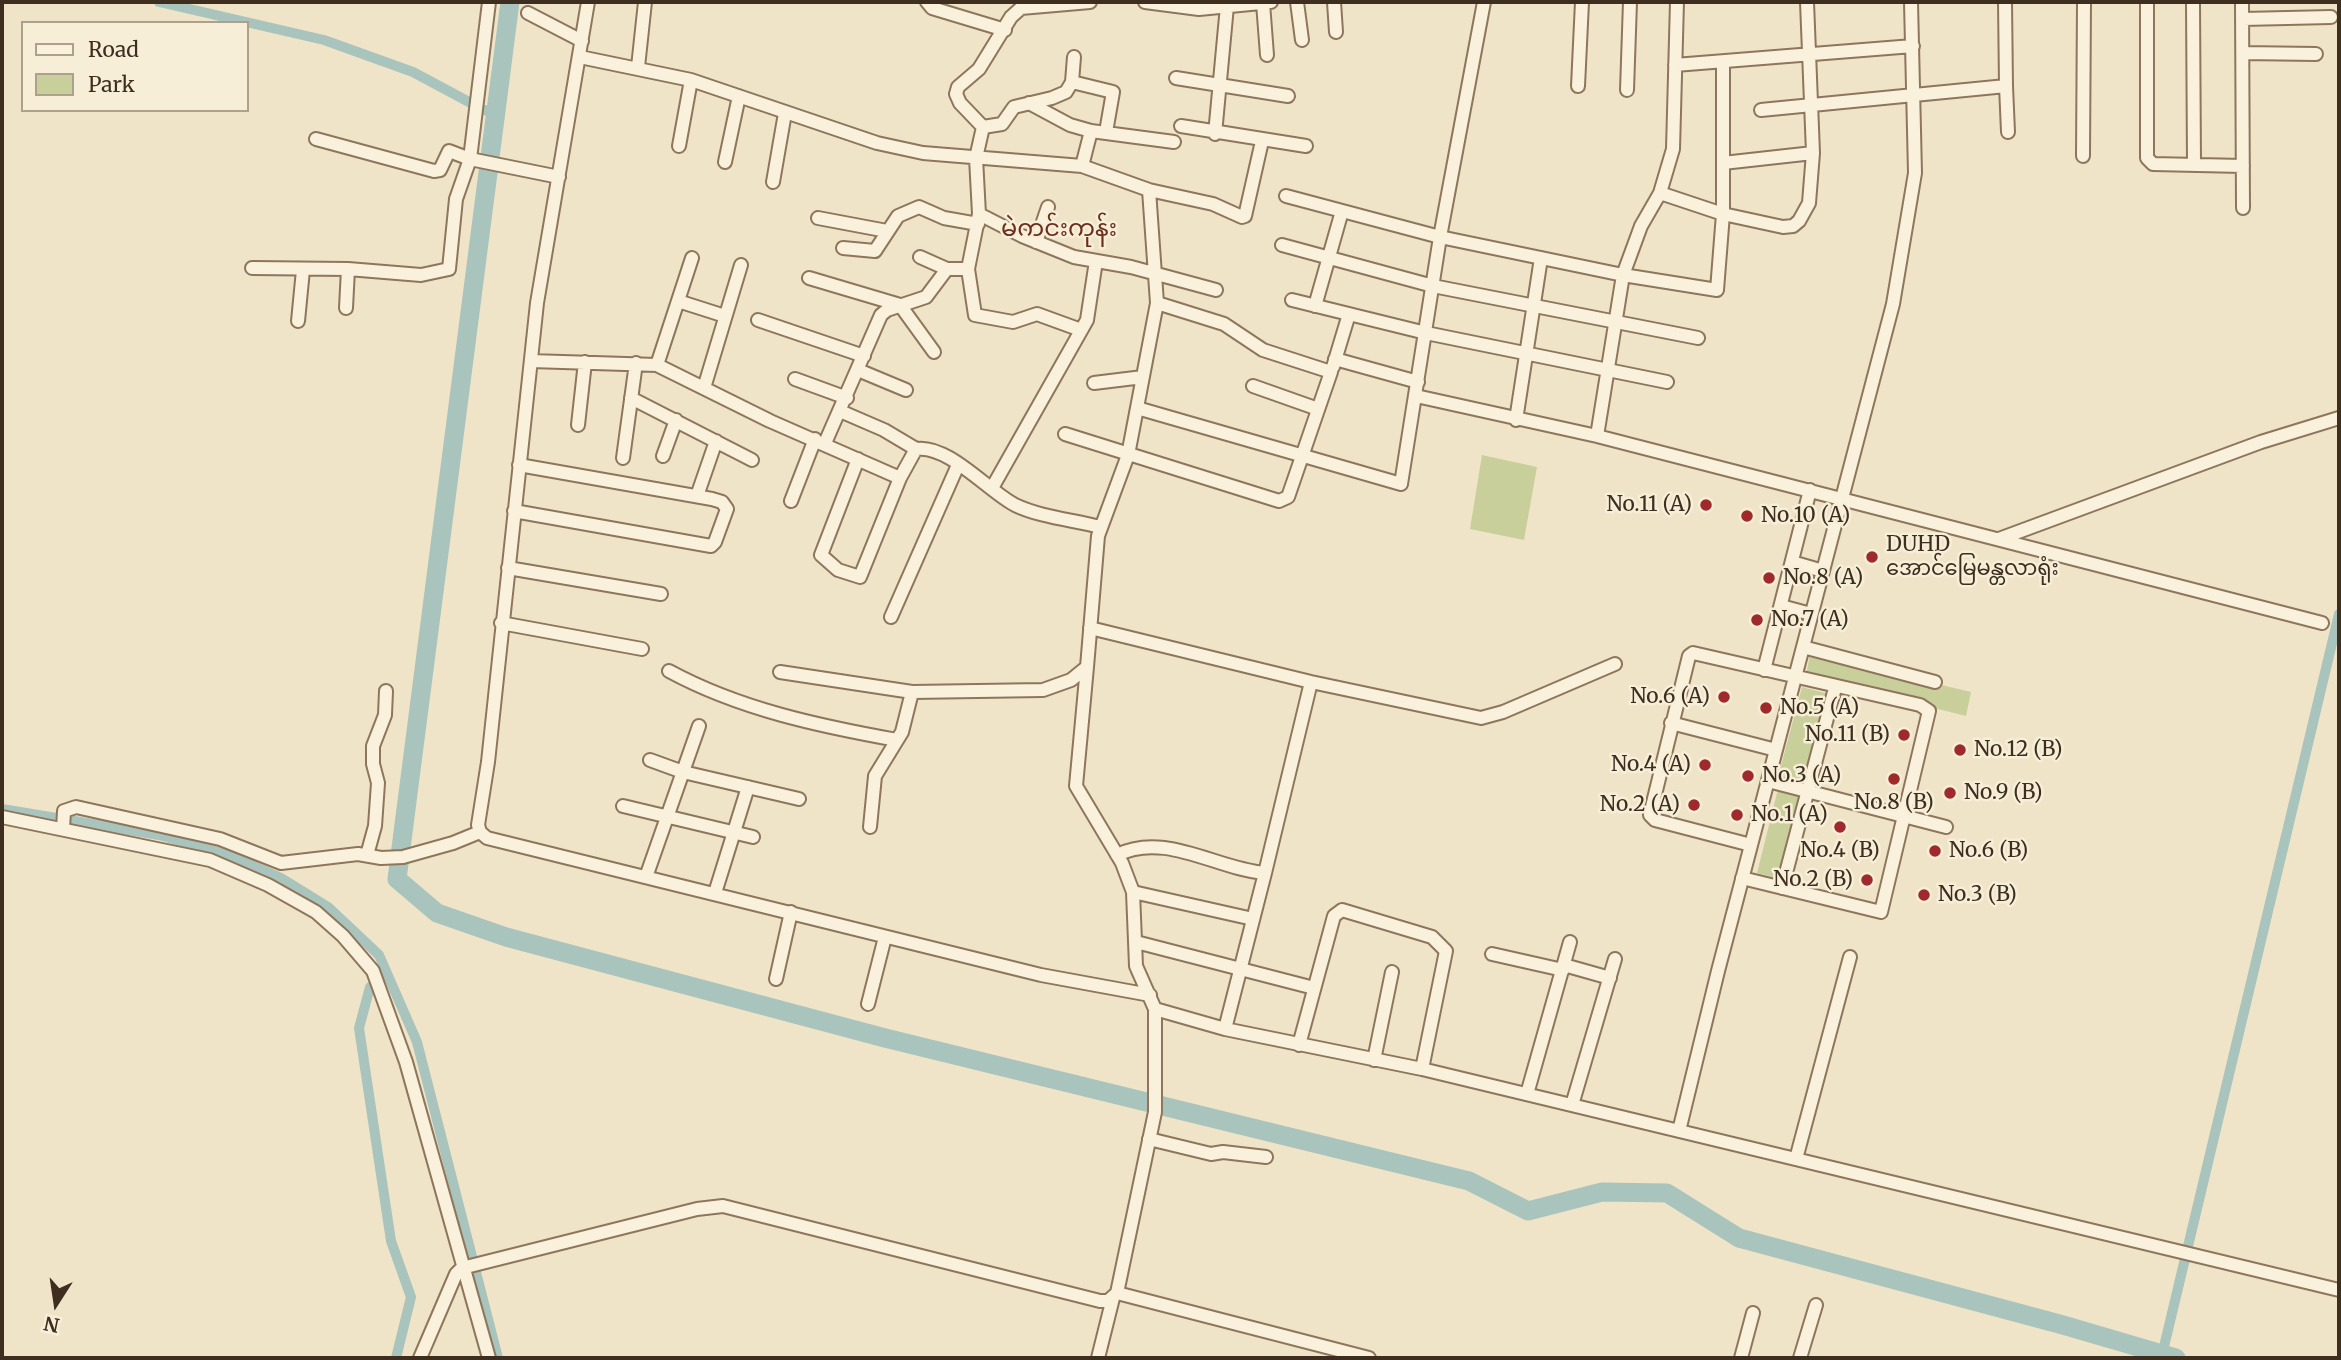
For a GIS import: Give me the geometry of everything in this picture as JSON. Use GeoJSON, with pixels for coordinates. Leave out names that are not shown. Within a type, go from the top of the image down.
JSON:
{"type":"FeatureCollection","features":[{"type":"Feature","properties":{"kind":"street"},"geometry":{"type":"LineString","coordinates":[[252,268],[348,269],[421,275],[449,269],[456,200],[470,159],[489,2]]}},
{"type":"Feature","properties":{"kind":"street"},"geometry":{"type":"LineString","coordinates":[[588,2],[537,303],[488,762],[478,825],[480,832],[487,838],[1041,975],[1150,995]]}},
{"type":"Feature","properties":{"kind":"street"},"geometry":{"type":"LineString","coordinates":[[638,67],[645,2]]}},
{"type":"Feature","properties":{"kind":"street"},"geometry":{"type":"LineString","coordinates":[[927,2],[932,8],[1001,36]]}},
{"type":"Feature","properties":{"kind":"street"},"geometry":{"type":"LineString","coordinates":[[983,127],[960,103],[956,94],[958,87],[979,69],[1020,5],[1090,2]]}},
{"type":"Feature","properties":{"kind":"street"},"geometry":{"type":"LineString","coordinates":[[1145,2],[1199,9],[1271,2]]}},
{"type":"Feature","properties":{"kind":"street"},"geometry":{"type":"LineString","coordinates":[[1297,2],[1302,40]]}},
{"type":"Feature","properties":{"kind":"street"},"geometry":{"type":"LineString","coordinates":[[1334,2],[1336,32]]}},
{"type":"Feature","properties":{"kind":"street"},"geometry":{"type":"LineString","coordinates":[[1137,408],[1401,484],[1440,237],[1484,2]]}},
{"type":"Feature","properties":{"kind":"street"},"geometry":{"type":"LineString","coordinates":[[1578,86],[1582,2]]}},
{"type":"Feature","properties":{"kind":"street"},"geometry":{"type":"LineString","coordinates":[[1627,90],[1630,2]]}},
{"type":"Feature","properties":{"kind":"street"},"geometry":{"type":"LineString","coordinates":[[1597,436],[1623,275],[1641,226],[1660,193],[1674,144],[1676,2]]}},
{"type":"Feature","properties":{"kind":"street"},"geometry":{"type":"LineString","coordinates":[[1660,193],[1723,214],[1783,227],[1793,226],[1809,204],[1813,153],[1807,2]]}},
{"type":"Feature","properties":{"kind":"street"},"geometry":{"type":"LineString","coordinates":[[1679,1131],[1742,878],[1893,304],[1914,183],[1915,96],[1911,2]]}},
{"type":"Feature","properties":{"kind":"street"},"geometry":{"type":"LineString","coordinates":[[2005,2],[2008,132]]}},
{"type":"Feature","properties":{"kind":"street"},"geometry":{"type":"LineString","coordinates":[[2083,156],[2084,2]]}},
{"type":"Feature","properties":{"kind":"street"},"geometry":{"type":"LineString","coordinates":[[2147,2],[2147,158],[2153,164],[2243,166]]}},
{"type":"Feature","properties":{"kind":"street"},"geometry":{"type":"LineString","coordinates":[[2193,2],[2194,164]]}},
{"type":"Feature","properties":{"kind":"street"},"geometry":{"type":"LineString","coordinates":[[2242,2],[2243,208]]}},
{"type":"Feature","properties":{"kind":"street"},"geometry":{"type":"LineString","coordinates":[[1263,3],[1267,55]]}},
{"type":"Feature","properties":{"kind":"street"},"geometry":{"type":"LineString","coordinates":[[1215,134],[1227,6]]}},
{"type":"Feature","properties":{"kind":"street"},"geometry":{"type":"LineString","coordinates":[[528,13],[582,41]]}},
{"type":"Feature","properties":{"kind":"street"},"geometry":{"type":"LineString","coordinates":[[2242,19],[2330,17]]}},
{"type":"Feature","properties":{"kind":"street"},"geometry":{"type":"LineString","coordinates":[[1675,65],[1913,46]]}},
{"type":"Feature","properties":{"kind":"street"},"geometry":{"type":"LineString","coordinates":[[2243,53],[2316,54]]}},
{"type":"Feature","properties":{"kind":"street"},"geometry":{"type":"LineString","coordinates":[[580,57],[691,80],[877,144],[976,158],[1082,166],[1149,190],[1213,204],[1244,217],[1262,141]]}},
{"type":"Feature","properties":{"kind":"street"},"geometry":{"type":"LineString","coordinates":[[983,127],[1002,124],[1014,107],[1066,92],[1072,82],[1074,57]]}},
{"type":"Feature","properties":{"kind":"street"},"geometry":{"type":"LineString","coordinates":[[1286,196],[1440,237],[1711,292],[1717,290],[1723,214],[1723,62]]}},
{"type":"Feature","properties":{"kind":"street"},"geometry":{"type":"LineString","coordinates":[[1176,78],[1289,96]]}},
{"type":"Feature","properties":{"kind":"street"},"geometry":{"type":"LineString","coordinates":[[679,146],[691,80]]}},
{"type":"Feature","properties":{"kind":"street"},"geometry":{"type":"LineString","coordinates":[[1072,82],[1113,92],[1106,132]]}},
{"type":"Feature","properties":{"kind":"street"},"geometry":{"type":"LineString","coordinates":[[1761,110],[2006,86]]}},
{"type":"Feature","properties":{"kind":"street"},"geometry":{"type":"LineString","coordinates":[[725,162],[739,96]]}},
{"type":"Feature","properties":{"kind":"street"},"geometry":{"type":"LineString","coordinates":[[1029,103],[1070,125],[1091,131],[1174,142]]}},
{"type":"Feature","properties":{"kind":"street"},"geometry":{"type":"LineString","coordinates":[[773,182],[785,113]]}},
{"type":"Feature","properties":{"kind":"street"},"geometry":{"type":"LineString","coordinates":[[1181,126],[1215,134],[1306,146]]}},
{"type":"Feature","properties":{"kind":"street"},"geometry":{"type":"LineString","coordinates":[[983,127],[976,158],[979,219],[968,269],[974,312],[978,317],[1013,322],[1027,315],[1037,314],[1081,330]]}},
{"type":"Feature","properties":{"kind":"street"},"geometry":{"type":"LineString","coordinates":[[1082,166],[1091,131]]}},
{"type":"Feature","properties":{"kind":"street"},"geometry":{"type":"LineString","coordinates":[[316,139],[434,171],[440,170],[449,151],[470,159],[559,177]]}},
{"type":"Feature","properties":{"kind":"street"},"geometry":{"type":"LineString","coordinates":[[1723,163],[1813,153]]}},
{"type":"Feature","properties":{"kind":"street"},"geometry":{"type":"LineString","coordinates":[[1098,1358],[1115,1296],[1157,1092],[1155,1009],[1138,973],[1133,892],[1117,855],[1076,786],[1100,527],[1128,455],[1157,303],[1149,190]]}},
{"type":"Feature","properties":{"kind":"street"},"geometry":{"type":"LineString","coordinates":[[843,248],[875,251],[898,216],[919,206],[944,218],[979,219],[1074,257],[1154,273],[1216,290]]}},
{"type":"Feature","properties":{"kind":"street"},"geometry":{"type":"LineString","coordinates":[[1036,242],[1048,207]]}},
{"type":"Feature","properties":{"kind":"street"},"geometry":{"type":"LineString","coordinates":[[1315,306],[1342,211]]}},
{"type":"Feature","properties":{"kind":"street"},"geometry":{"type":"LineString","coordinates":[[818,218],[887,231]]}},
{"type":"Feature","properties":{"kind":"street"},"geometry":{"type":"LineString","coordinates":[[1282,244],[1433,286],[1698,338]]}},
{"type":"Feature","properties":{"kind":"street"},"geometry":{"type":"LineString","coordinates":[[920,257],[947,269],[968,269]]}},
{"type":"Feature","properties":{"kind":"street"},"geometry":{"type":"LineString","coordinates":[[657,365],[692,258]]}},
{"type":"Feature","properties":{"kind":"street"},"geometry":{"type":"LineString","coordinates":[[1516,420],[1541,258]]}},
{"type":"Feature","properties":{"kind":"street"},"geometry":{"type":"LineString","coordinates":[[992,488],[1081,330],[1092,297],[1096,261]]}},
{"type":"Feature","properties":{"kind":"street"},"geometry":{"type":"LineString","coordinates":[[704,388],[741,265]]}},
{"type":"Feature","properties":{"kind":"street"},"geometry":{"type":"LineString","coordinates":[[346,308],[348,269]]}},
{"type":"Feature","properties":{"kind":"street"},"geometry":{"type":"LineString","coordinates":[[791,501],[820,441],[840,411],[881,315],[900,305],[926,298],[947,269]]}},
{"type":"Feature","properties":{"kind":"street"},"geometry":{"type":"LineString","coordinates":[[298,321],[303,270]]}},
{"type":"Feature","properties":{"kind":"street"},"geometry":{"type":"LineString","coordinates":[[809,278],[900,305],[934,352]]}},
{"type":"Feature","properties":{"kind":"street"},"geometry":{"type":"LineString","coordinates":[[1292,300],[1426,332],[1667,382]]}},
{"type":"Feature","properties":{"kind":"street"},"geometry":{"type":"LineString","coordinates":[[678,301],[726,316]]}},
{"type":"Feature","properties":{"kind":"street"},"geometry":{"type":"LineString","coordinates":[[1157,303],[1224,324],[1262,350],[1417,389],[1516,420],[1597,436],[2322,623]]}},
{"type":"Feature","properties":{"kind":"street"},"geometry":{"type":"LineString","coordinates":[[1065,434],[1279,501],[1288,497],[1349,314]]}},
{"type":"Feature","properties":{"kind":"street"},"geometry":{"type":"LineString","coordinates":[[758,320],[864,356]]}},
{"type":"Feature","properties":{"kind":"street"},"geometry":{"type":"LineString","coordinates":[[531,361],[657,365],[900,478]]}},
{"type":"Feature","properties":{"kind":"street"},"geometry":{"type":"LineString","coordinates":[[578,425],[585,362]]}},
{"type":"Feature","properties":{"kind":"street"},"geometry":{"type":"LineString","coordinates":[[623,458],[635,363]]}},
{"type":"Feature","properties":{"kind":"street"},"geometry":{"type":"LineString","coordinates":[[858,370],[906,390]]}},
{"type":"Feature","properties":{"kind":"street"},"geometry":{"type":"LineString","coordinates":[[1094,383],[1143,377]]}},
{"type":"Feature","properties":{"kind":"street"},"geometry":{"type":"LineString","coordinates":[[795,379],[846,398]]}},
{"type":"Feature","properties":{"kind":"street"},"geometry":{"type":"LineString","coordinates":[[1253,386],[1318,409]]}},
{"type":"Feature","properties":{"kind":"street"},"geometry":{"type":"LineString","coordinates":[[631,398],[752,460]]}},
{"type":"Feature","properties":{"kind":"street"},"geometry":{"type":"LineString","coordinates":[[840,411],[884,430],[916,449],[935,452],[1014,504],[1100,527]]}},
{"type":"Feature","properties":{"kind":"street"},"geometry":{"type":"LineString","coordinates":[[1999,539],[2261,442],[2339,418]]}},
{"type":"Feature","properties":{"kind":"street"},"geometry":{"type":"LineString","coordinates":[[663,456],[676,420]]}},
{"type":"Feature","properties":{"kind":"street"},"geometry":{"type":"LineString","coordinates":[[697,496],[716,441]]}},
{"type":"Feature","properties":{"kind":"street"},"geometry":{"type":"LineString","coordinates":[[858,459],[822,549],[824,559],[838,570],[860,577],[900,478],[916,449]]}},
{"type":"Feature","properties":{"kind":"street"},"geometry":{"type":"LineString","coordinates":[[514,511],[711,546],[727,509],[722,502],[697,496],[519,465]]}},
{"type":"Feature","properties":{"kind":"street"},"geometry":{"type":"LineString","coordinates":[[891,617],[958,465]]}},
{"type":"Feature","properties":{"kind":"street"},"geometry":{"type":"LineString","coordinates":[[1765,670],[1810,490]]}},
{"type":"Feature","properties":{"kind":"street"},"geometry":{"type":"LineString","coordinates":[[1792,562],[1823,571]]}},
{"type":"Feature","properties":{"kind":"street"},"geometry":{"type":"LineString","coordinates":[[508,568],[661,594]]}},
{"type":"Feature","properties":{"kind":"street"},"geometry":{"type":"LineString","coordinates":[[1781,606],[1811,614]]}},
{"type":"Feature","properties":{"kind":"street"},"geometry":{"type":"LineString","coordinates":[[501,623],[642,649]]}},
{"type":"Feature","properties":{"kind":"street"},"geometry":{"type":"LineString","coordinates":[[1090,628],[1311,682],[1481,718],[1503,712],[1615,664]]}},
{"type":"Feature","properties":{"kind":"street"},"geometry":{"type":"LineString","coordinates":[[1803,647],[1935,682]]}},
{"type":"Feature","properties":{"kind":"street"},"geometry":{"type":"LineString","coordinates":[[1742,878],[1881,912],[1929,711],[1920,705],[1835,688],[1693,653],[1689,656],[1650,815],[1655,820],[1751,845]]}},
{"type":"Feature","properties":{"kind":"street"},"geometry":{"type":"LineString","coordinates":[[780,672],[912,692],[1043,690],[1064,684],[1087,667]]}},
{"type":"Feature","properties":{"kind":"street"},"geometry":{"type":"LineString","coordinates":[[669,671],[708,690],[818,726],[897,740]]}},
{"type":"Feature","properties":{"kind":"street"},"geometry":{"type":"LineString","coordinates":[[1224,1029],[1311,682]]}},
{"type":"Feature","properties":{"kind":"street"},"geometry":{"type":"LineString","coordinates":[[1782,888],[1835,688]]}},
{"type":"Feature","properties":{"kind":"street"},"geometry":{"type":"LineString","coordinates":[[367,855],[375,826],[378,783],[373,764],[373,746],[385,715],[386,691]]}},
{"type":"Feature","properties":{"kind":"street"},"geometry":{"type":"LineString","coordinates":[[870,827],[875,776],[897,740],[912,692]]}},
{"type":"Feature","properties":{"kind":"street"},"geometry":{"type":"LineString","coordinates":[[1671,723],[1776,750]]}},
{"type":"Feature","properties":{"kind":"street"},"geometry":{"type":"LineString","coordinates":[[646,877],[699,726]]}},
{"type":"Feature","properties":{"kind":"street"},"geometry":{"type":"LineString","coordinates":[[650,760],[683,772],[799,799]]}},
{"type":"Feature","properties":{"kind":"street"},"geometry":{"type":"LineString","coordinates":[[1768,781],[1946,827]]}},
{"type":"Feature","properties":{"kind":"street"},"geometry":{"type":"LineString","coordinates":[[715,893],[748,787]]}},
{"type":"Feature","properties":{"kind":"street"},"geometry":{"type":"LineString","coordinates":[[623,806],[753,836]]}},
{"type":"Feature","properties":{"kind":"street"},"geometry":{"type":"LineString","coordinates":[[62,828],[64,811],[76,807],[220,839],[281,863],[367,855],[381,858],[403,857],[480,832]]}},
{"type":"Feature","properties":{"kind":"street"},"geometry":{"type":"LineString","coordinates":[[2,817],[210,860],[268,885],[316,912],[344,936],[373,971],[406,1062],[469,1265],[489,1358]]}},
{"type":"Feature","properties":{"kind":"street"},"geometry":{"type":"LineString","coordinates":[[1117,855],[1144,846],[1162,848],[1265,873]]}},
{"type":"Feature","properties":{"kind":"street"},"geometry":{"type":"LineString","coordinates":[[1133,892],[1253,919]]}},
{"type":"Feature","properties":{"kind":"street"},"geometry":{"type":"LineString","coordinates":[[1299,1045],[1334,916],[1342,910],[1438,940],[1446,951],[1422,1069]]}},
{"type":"Feature","properties":{"kind":"street"},"geometry":{"type":"LineString","coordinates":[[776,979],[791,912]]}},
{"type":"Feature","properties":{"kind":"street"},"geometry":{"type":"LineString","coordinates":[[868,1004],[885,937]]}},
{"type":"Feature","properties":{"kind":"street"},"geometry":{"type":"LineString","coordinates":[[1136,942],[1314,989]]}},
{"type":"Feature","properties":{"kind":"street"},"geometry":{"type":"LineString","coordinates":[[1527,1094],[1570,943]]}},
{"type":"Feature","properties":{"kind":"street"},"geometry":{"type":"LineString","coordinates":[[1492,954],[1610,978]]}},
{"type":"Feature","properties":{"kind":"street"},"geometry":{"type":"LineString","coordinates":[[1796,1159],[1850,957]]}},
{"type":"Feature","properties":{"kind":"street"},"geometry":{"type":"LineString","coordinates":[[1572,1105],[1615,959]]}},
{"type":"Feature","properties":{"kind":"street"},"geometry":{"type":"LineString","coordinates":[[1374,1060],[1392,972]]}},
{"type":"Feature","properties":{"kind":"street"},"geometry":{"type":"LineString","coordinates":[[1155,1009],[1224,1029],[1422,1069],[2339,1290]]}},
{"type":"Feature","properties":{"kind":"street"},"geometry":{"type":"LineString","coordinates":[[1149,1139],[1210,1154],[1223,1152],[1266,1157]]}},
{"type":"Feature","properties":{"kind":"street"},"geometry":{"type":"LineString","coordinates":[[420,1358],[456,1273],[469,1265],[696,1209],[723,1206],[1087,1298],[1100,1301],[1115,1296],[1369,1358]]}},
{"type":"Feature","properties":{"kind":"street"},"geometry":{"type":"LineString","coordinates":[[1800,1358],[1816,1305]]}},
{"type":"Feature","properties":{"kind":"street"},"geometry":{"type":"LineString","coordinates":[[1741,1358],[1754,1313]]}},
{"type":"Feature","properties":{"kind":"green space"},"geometry":{"type":"Polygon","coordinates":[[[1482,455],[1537,467],[1524,540],[1470,529],[1482,455]]]}},
{"type":"Feature","properties":{"kind":"green space"},"geometry":{"type":"Polygon","coordinates":[[[1810,654],[1971,692],[1966,716],[1806,676],[1810,654]]]}},
{"type":"Feature","properties":{"kind":"green space"},"geometry":{"type":"Polygon","coordinates":[[[1802,687],[1829,694],[1805,784],[1778,777],[1802,687]]]}},
{"type":"Feature","properties":{"kind":"green space"},"geometry":{"type":"Polygon","coordinates":[[[1778,789],[1802,794],[1780,879],[1757,873],[1778,789]]]}},
{"type":"Feature","properties":{"kind":"waterway"},"geometry":{"type":"LineString","coordinates":[[159,2],[242,21]]}},
{"type":"Feature","properties":{"kind":"waterway"},"geometry":{"type":"LineString","coordinates":[[510,2],[397,879],[437,913],[506,937],[885,1038],[1469,1181],[1528,1211],[1602,1192],[1667,1193],[1739,1238],[2176,1358]]}},
{"type":"Feature","properties":{"kind":"waterway"},"geometry":{"type":"LineString","coordinates":[[248,22],[324,40],[413,72],[469,102]]}},
{"type":"Feature","properties":{"kind":"waterway"},"geometry":{"type":"LineString","coordinates":[[485,110],[495,114]]}},
{"type":"Feature","properties":{"kind":"waterway"},"geometry":{"type":"LineString","coordinates":[[2162,1355],[2339,614]]}},
{"type":"Feature","properties":{"kind":"waterway"},"geometry":{"type":"LineString","coordinates":[[2,809],[159,835],[229,855],[281,878],[328,907],[379,955],[417,1042],[498,1358]]}},
{"type":"Feature","properties":{"kind":"waterway"},"geometry":{"type":"LineString","coordinates":[[370,987],[359,1028],[391,1241],[411,1297],[396,1358]]}},
{"type":"Feature","properties":{"kind":"place","name":"No.11 (A)"},"geometry":{"type":"Point","coordinates":[1706,505]}},
{"type":"Feature","properties":{"kind":"place","name":"No.10 (A)"},"geometry":{"type":"Point","coordinates":[1747,516]}},
{"type":"Feature","properties":{"kind":"place","name":"DUHD အောင်မြေမန္တလာရုံး"},"geometry":{"type":"Point","coordinates":[1872,557]}},
{"type":"Feature","properties":{"kind":"place","name":"No.8 (A)"},"geometry":{"type":"Point","coordinates":[1769,578]}},
{"type":"Feature","properties":{"kind":"place","name":"No.7 (A)"},"geometry":{"type":"Point","coordinates":[1757,620]}},
{"type":"Feature","properties":{"kind":"place","name":"No.6 (A)"},"geometry":{"type":"Point","coordinates":[1724,697]}},
{"type":"Feature","properties":{"kind":"place","name":"No.5 (A)"},"geometry":{"type":"Point","coordinates":[1766,708]}},
{"type":"Feature","properties":{"kind":"place","name":"No.11 (B)"},"geometry":{"type":"Point","coordinates":[1904,735]}},
{"type":"Feature","properties":{"kind":"place","name":"No.12 (B)"},"geometry":{"type":"Point","coordinates":[1960,750]}},
{"type":"Feature","properties":{"kind":"place","name":"No.4 (A)"},"geometry":{"type":"Point","coordinates":[1705,765]}},
{"type":"Feature","properties":{"kind":"place","name":"No.3 (A)"},"geometry":{"type":"Point","coordinates":[1748,776]}},
{"type":"Feature","properties":{"kind":"place","name":"No.8 (B)"},"geometry":{"type":"Point","coordinates":[1894,779]}},
{"type":"Feature","properties":{"kind":"place","name":"No.9 (B)"},"geometry":{"type":"Point","coordinates":[1950,793]}},
{"type":"Feature","properties":{"kind":"place","name":"No.2 (A)"},"geometry":{"type":"Point","coordinates":[1694,805]}},
{"type":"Feature","properties":{"kind":"place","name":"No.1 (A)"},"geometry":{"type":"Point","coordinates":[1737,815]}},
{"type":"Feature","properties":{"kind":"place","name":"No.4 (B)"},"geometry":{"type":"Point","coordinates":[1840,827]}},
{"type":"Feature","properties":{"kind":"place","name":"No.6 (B)"},"geometry":{"type":"Point","coordinates":[1935,851]}},
{"type":"Feature","properties":{"kind":"place","name":"No.2 (B)"},"geometry":{"type":"Point","coordinates":[1867,880]}},
{"type":"Feature","properties":{"kind":"place","name":"No.3 (B)"},"geometry":{"type":"Point","coordinates":[1924,895]}},
{"type":"Feature","properties":{"kind":"district","name":"မဲကင်းကုန်း"},"geometry":{"type":"Point","coordinates":[1059,229]}}]}
